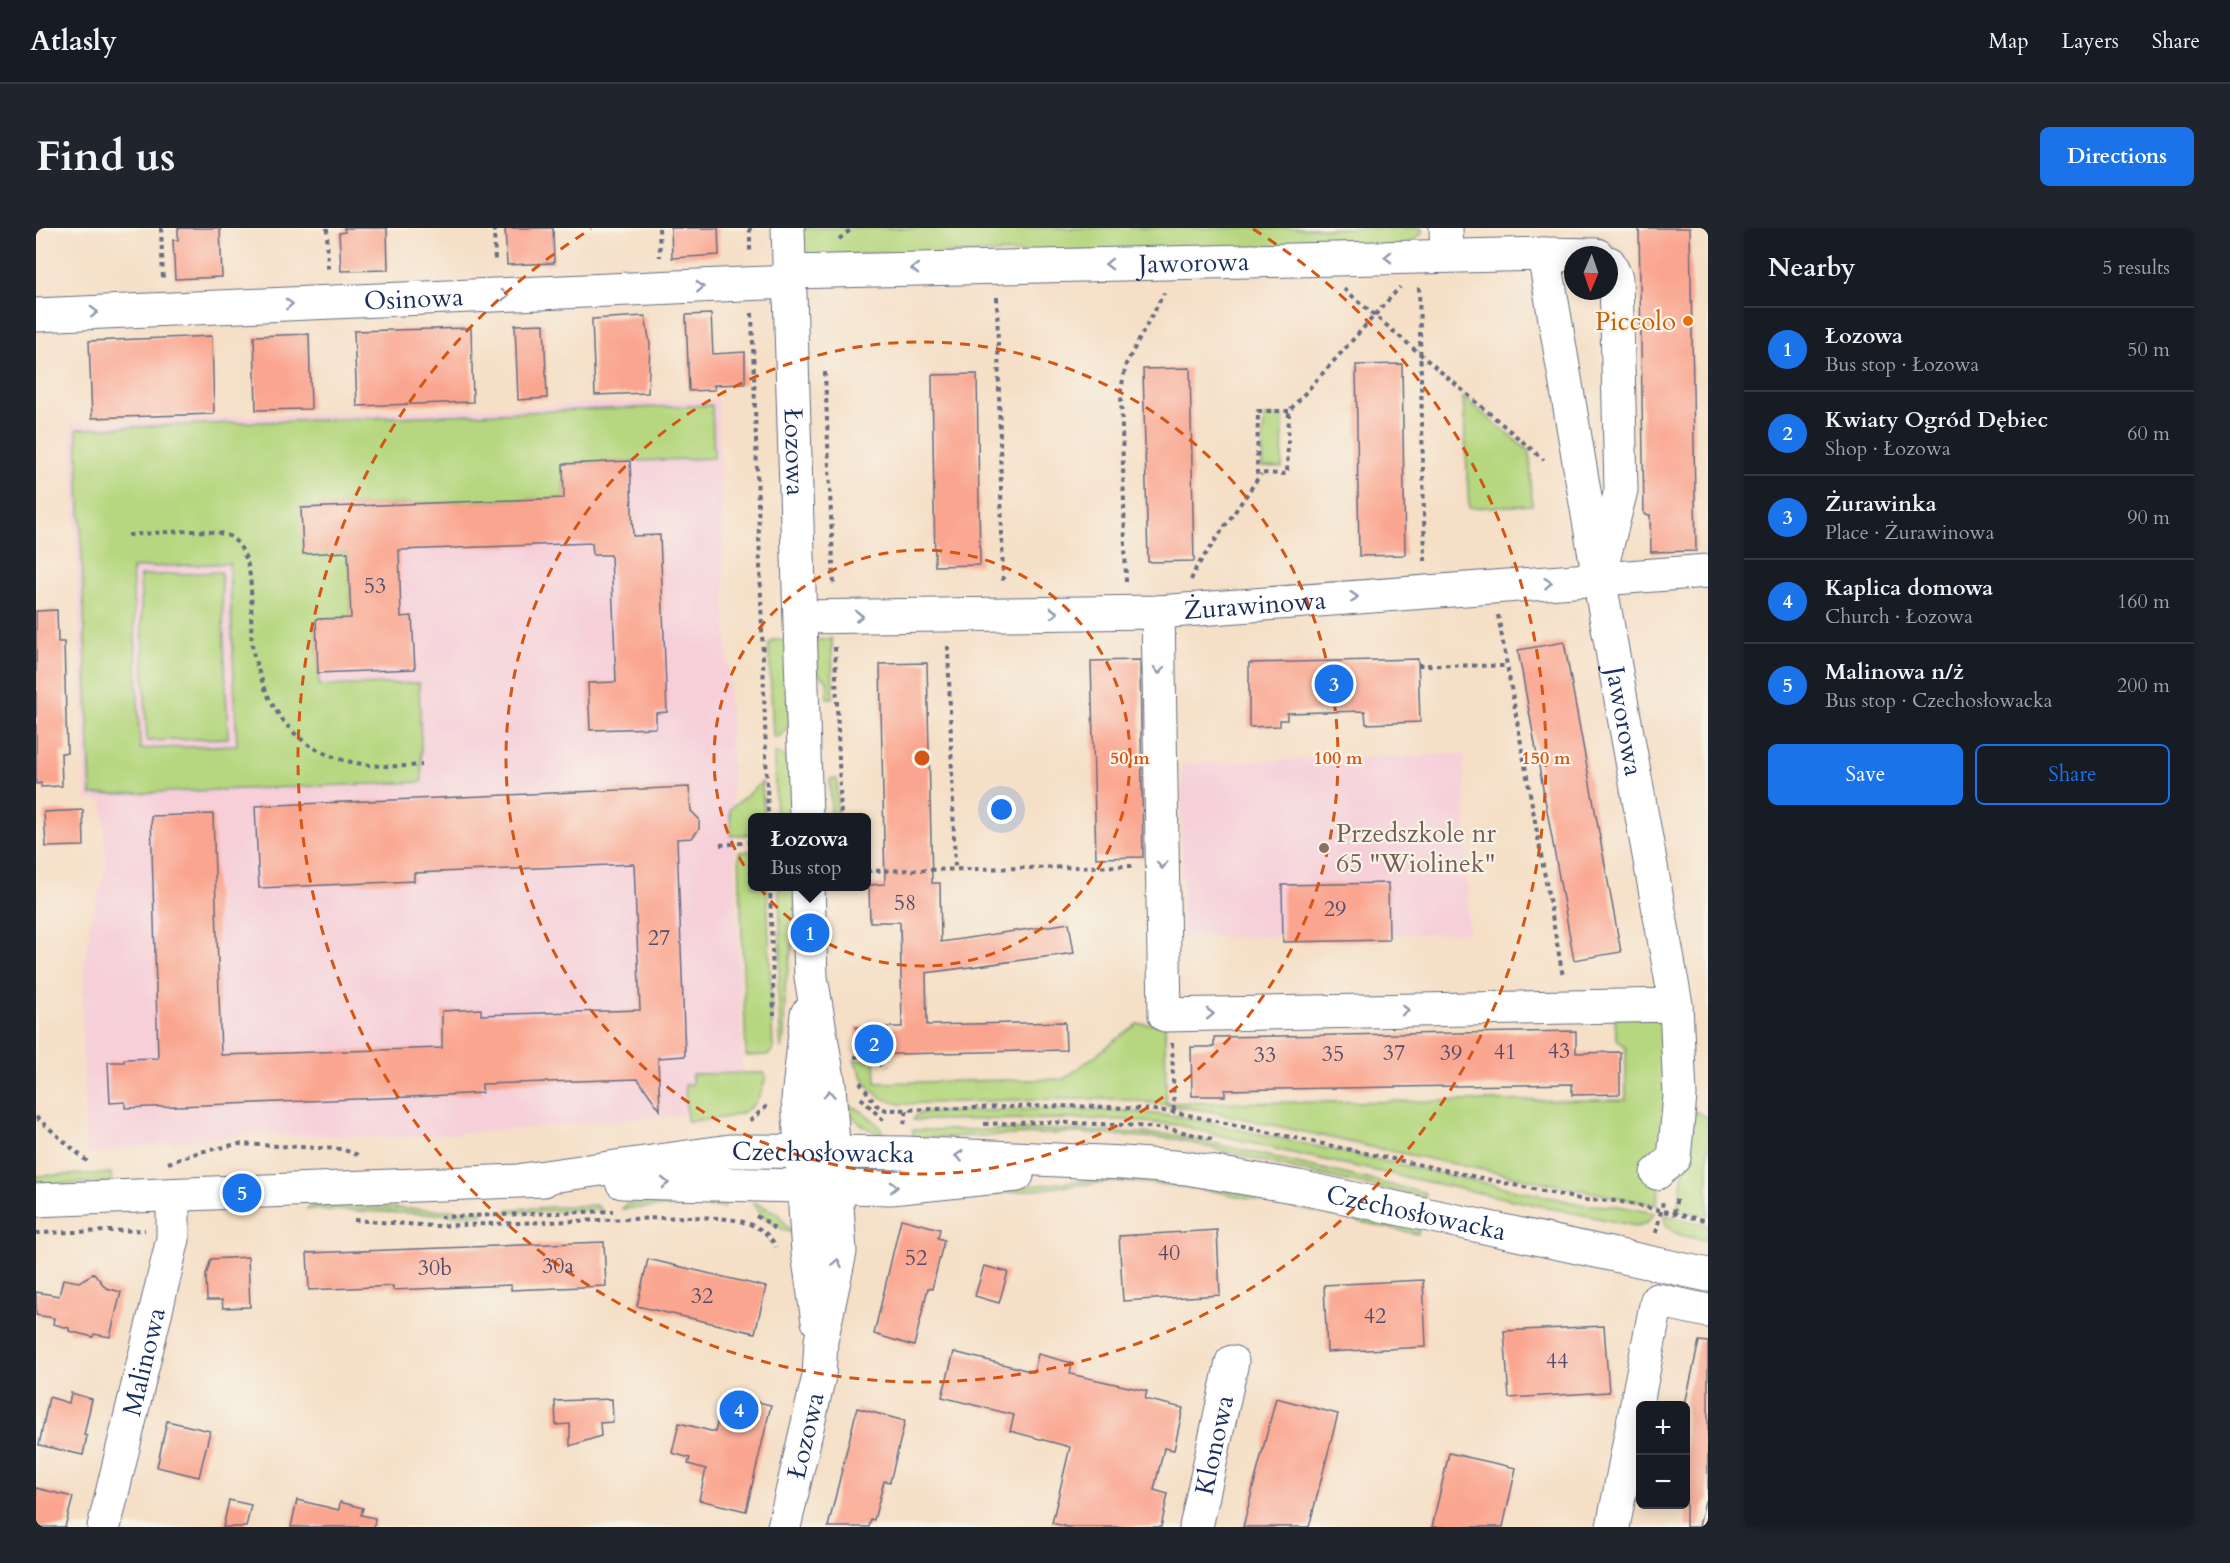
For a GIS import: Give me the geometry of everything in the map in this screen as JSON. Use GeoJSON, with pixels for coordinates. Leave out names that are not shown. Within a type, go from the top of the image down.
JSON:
{"type":"FeatureCollection","features":[{"type":"Feature","properties":{"kind":"street","name":"Łozowa"},"geometry":{"type":"LineString","coordinates":[[788,228],[806,813]]}},
{"type":"Feature","properties":{"kind":"street","name":"Jaworowa"},"geometry":{"type":"LineString","coordinates":[[790,277],[1308,259],[1447,242],[1544,254],[1564,254]]}},
{"type":"Feature","properties":{"kind":"street"},"geometry":{"type":"LineString","coordinates":[[1544,254],[1599,579]]}},
{"type":"Feature","properties":{"kind":"street","name":"Osinowa"},"geometry":{"type":"LineString","coordinates":[[36,315],[752,285],[790,277]]}},
{"type":"Feature","properties":{"kind":"street","name":"Jaworowa"},"geometry":{"type":"LineString","coordinates":[[1617,300],[1621,490],[1599,579],[1676,1005],[1680,1095],[1674,1158],[1657,1173]]}},
{"type":"Feature","properties":{"kind":"street","name":"Żurawinowa"},"geometry":{"type":"LineString","coordinates":[[801,617],[1155,611],[1708,571]]}},
{"type":"Feature","properties":{"kind":"street"},"geometry":{"type":"LineString","coordinates":[[1155,611],[1165,1015],[1676,1005]]}},
{"type":"Feature","properties":{"kind":"street","name":"Łozowa"},"geometry":{"type":"LineString","coordinates":[[784,1527],[819,1376],[821,1341],[840,1252],[820,1186],[817,1152],[829,1085],[811,977],[808,891]]}},
{"type":"Feature","properties":{"kind":"street","name":"Czechosłowacka"},"geometry":{"type":"LineString","coordinates":[[523,1180],[730,1151],[905,1153],[1186,1168],[1299,1187],[1708,1275]]}},
{"type":"Feature","properties":{"kind":"street","name":"Czechosłowacka"},"geometry":{"type":"LineString","coordinates":[[36,1200],[523,1180],[906,1187],[1123,1163]]}},
{"type":"Feature","properties":{"kind":"street","name":"Malinowa"},"geometry":{"type":"LineString","coordinates":[[104,1527],[172,1239],[173,1195]]}},
{"type":"Feature","properties":{"kind":"street"},"geometry":{"type":"LineString","coordinates":[[1613,1527],[1657,1300],[1708,1311]]}},
{"type":"Feature","properties":{"kind":"street","name":"Klonowa"},"geometry":{"type":"LineString","coordinates":[[1196,1527],[1232,1362]]}},
{"type":"Feature","properties":{"kind":"path"},"geometry":{"type":"LineString","coordinates":[[161,228],[163,285]]}},
{"type":"Feature","properties":{"kind":"path"},"geometry":{"type":"LineString","coordinates":[[327,228],[328,278]]}},
{"type":"Feature","properties":{"kind":"path"},"geometry":{"type":"LineString","coordinates":[[494,228],[496,271]]}},
{"type":"Feature","properties":{"kind":"path"},"geometry":{"type":"LineString","coordinates":[[659,228],[660,263]]}},
{"type":"Feature","properties":{"kind":"path"},"geometry":{"type":"LineString","coordinates":[[750,228],[768,813]]}},
{"type":"Feature","properties":{"kind":"path"},"geometry":{"type":"LineString","coordinates":[[1308,259],[1544,460]]}},
{"type":"Feature","properties":{"kind":"path"},"geometry":{"type":"LineString","coordinates":[[1419,277],[1427,592]]}},
{"type":"Feature","properties":{"kind":"path"},"geometry":{"type":"LineString","coordinates":[[1289,411],[1258,411],[1257,473],[1287,474],[1289,411],[1404,283]]}},
{"type":"Feature","properties":{"kind":"path"},"geometry":{"type":"LineString","coordinates":[[997,289],[1003,614]]}},
{"type":"Feature","properties":{"kind":"path"},"geometry":{"type":"LineString","coordinates":[[1165,293],[1126,364],[1121,390],[1127,605],[1155,611],[1196,568],[1262,473]]}},
{"type":"Feature","properties":{"kind":"path"},"geometry":{"type":"LineString","coordinates":[[825,364],[841,813]]}},
{"type":"Feature","properties":{"kind":"path"},"geometry":{"type":"LineString","coordinates":[[128,535],[214,531],[231,537],[241,547],[249,562],[253,651],[269,700],[282,721],[302,741],[321,753],[347,762],[394,767],[422,765]]}},
{"type":"Feature","properties":{"kind":"path"},"geometry":{"type":"LineString","coordinates":[[1494,587],[1569,1007]]}},
{"type":"Feature","properties":{"kind":"path"},"geometry":{"type":"LineString","coordinates":[[947,615],[955,868]]}},
{"type":"Feature","properties":{"kind":"path"},"geometry":{"type":"LineString","coordinates":[[1418,665],[1507,666]]}},
{"type":"Feature","properties":{"kind":"path"},"geometry":{"type":"LineString","coordinates":[[720,845],[748,842]]}},
{"type":"Feature","properties":{"kind":"path"},"geometry":{"type":"LineString","coordinates":[[871,871],[1135,866]]}},
{"type":"Feature","properties":{"kind":"path"},"geometry":{"type":"LineString","coordinates":[[770,891],[775,1027]]}},
{"type":"Feature","properties":{"kind":"path"},"geometry":{"type":"LineString","coordinates":[[1170,1015],[1174,1112]]}},
{"type":"Feature","properties":{"kind":"path"},"geometry":{"type":"LineString","coordinates":[[847,1057],[874,1057],[884,1070]]}},
{"type":"Feature","properties":{"kind":"path"},"geometry":{"type":"LineString","coordinates":[[858,1080],[876,1105],[886,1110],[1004,1106],[1112,1106],[1174,1112],[1584,1200],[1618,1201],[1708,1221]]}},
{"type":"Feature","properties":{"kind":"path"},"geometry":{"type":"LineString","coordinates":[[36,1117],[88,1162]]}},
{"type":"Feature","properties":{"kind":"path"},"geometry":{"type":"LineString","coordinates":[[748,1212],[770,1223],[783,1239]]}},
{"type":"Feature","properties":{"kind":"path"},"geometry":{"type":"LineString","coordinates":[[352,1220],[433,1226],[716,1218],[750,1224],[763,1229],[778,1250]]}},
{"type":"Feature","properties":{"kind":"path"},"geometry":{"type":"LineString","coordinates":[[36,1233],[154,1230]]}},
{"type":"Feature","properties":{"kind":"shaded area"},"geometry":{"type":"Polygon","coordinates":[[[718,399],[744,1110],[402,1138],[247,1134],[86,1154],[82,1007],[85,959],[91,918],[106,867],[103,800],[86,800],[71,423],[718,399]]]}},
{"type":"Feature","properties":{"kind":"shaded area","name":"Przedszkole nr 65 \"Wiolinek\""},"geometry":{"type":"Polygon","coordinates":[[[1464,754],[1469,933],[1389,934],[1389,940],[1283,942],[1282,936],[1182,937],[1182,763],[1464,754]]]}},
{"type":"Feature","properties":{"kind":"green space"},"geometry":{"type":"Polygon","coordinates":[[[799,228],[1422,228],[1422,233],[1405,248],[800,255],[799,228]]]}},
{"type":"Feature","properties":{"kind":"green space"},"geometry":{"type":"Polygon","coordinates":[[[1463,397],[1530,452],[1532,505],[1469,508],[1463,397]]]}},
{"type":"Feature","properties":{"kind":"green space"},"geometry":{"type":"Polygon","coordinates":[[[712,405],[714,458],[563,464],[564,498],[302,508],[303,553],[348,552],[351,618],[316,620],[319,686],[419,683],[422,782],[91,795],[77,429],[712,405]],[[229,563],[132,568],[140,749],[237,745],[229,563]]]}},
{"type":"Feature","properties":{"kind":"green space"},"geometry":{"type":"Polygon","coordinates":[[[1264,416],[1283,417],[1282,468],[1262,467],[1264,416]]]}},
{"type":"Feature","properties":{"kind":"green space"},"geometry":{"type":"Polygon","coordinates":[[[221,572],[228,738],[147,741],[140,576],[221,572]]]}},
{"type":"Feature","properties":{"kind":"green space"},"geometry":{"type":"Polygon","coordinates":[[[832,639],[833,698],[827,698],[827,680],[818,673],[815,640],[832,639]]]}},
{"type":"Feature","properties":{"kind":"green space"},"geometry":{"type":"Polygon","coordinates":[[[773,640],[783,640],[788,644],[790,725],[780,736],[773,737],[769,645],[773,640]]]}},
{"type":"Feature","properties":{"kind":"green space"},"geometry":{"type":"Polygon","coordinates":[[[774,754],[781,754],[792,766],[794,813],[776,813],[774,754]]]}},
{"type":"Feature","properties":{"kind":"green space"},"geometry":{"type":"Polygon","coordinates":[[[830,779],[837,779],[837,813],[829,813],[830,779]]]}},
{"type":"Feature","properties":{"kind":"green space"},"geometry":{"type":"Polygon","coordinates":[[[762,782],[764,813],[748,813],[748,834],[731,836],[730,809],[762,782]]]}},
{"type":"Feature","properties":{"kind":"green space"},"geometry":{"type":"Polygon","coordinates":[[[748,851],[748,891],[767,891],[773,1050],[768,1055],[746,1056],[739,852],[748,851]]]}},
{"type":"Feature","properties":{"kind":"green space"},"geometry":{"type":"Polygon","coordinates":[[[779,891],[796,891],[794,937],[785,986],[784,1040],[781,1050],[778,989],[781,955],[779,891]]]}},
{"type":"Feature","properties":{"kind":"green space"},"geometry":{"type":"Polygon","coordinates":[[[1667,1012],[1666,1156],[1656,1205],[1376,1148],[1210,1111],[1123,1099],[1039,1099],[900,1104],[876,1094],[862,1077],[854,1060],[875,1060],[876,1083],[1064,1079],[1137,1024],[1165,1023],[1166,1103],[1626,1100],[1626,1048],[1616,1039],[1615,1013],[1667,1012]]]}},
{"type":"Feature","properties":{"kind":"green space"},"geometry":{"type":"Polygon","coordinates":[[[764,1073],[766,1077],[760,1094],[749,1109],[724,1118],[687,1121],[685,1085],[692,1084],[692,1074],[764,1073]]]}},
{"type":"Feature","properties":{"kind":"green space"},"geometry":{"type":"Polygon","coordinates":[[[844,1104],[868,1116],[878,1125],[884,1135],[861,1124],[844,1104]]]}},
{"type":"Feature","properties":{"kind":"green space"},"geometry":{"type":"Polygon","coordinates":[[[1040,1109],[1124,1111],[1177,1116],[1585,1205],[1618,1206],[1654,1213],[1647,1223],[1635,1226],[1292,1153],[1179,1125],[1077,1119],[913,1120],[921,1113],[1040,1109]]]}},
{"type":"Feature","properties":{"kind":"green space"},"geometry":{"type":"Polygon","coordinates":[[[1694,1111],[1708,1118],[1708,1216],[1677,1210],[1694,1111]]]}},
{"type":"Feature","properties":{"kind":"green space"},"geometry":{"type":"Polygon","coordinates":[[[913,1130],[1077,1130],[1177,1135],[1426,1193],[1425,1198],[1290,1168],[1177,1139],[1076,1133],[913,1138],[913,1130]]]}},
{"type":"Feature","properties":{"kind":"green space"},"geometry":{"type":"Polygon","coordinates":[[[111,1173],[111,1182],[36,1185],[36,1176],[111,1173]]]}},
{"type":"Feature","properties":{"kind":"green space"},"geometry":{"type":"Polygon","coordinates":[[[1122,1177],[1197,1185],[1345,1212],[1419,1228],[1418,1234],[1239,1196],[1153,1183],[1109,1182],[963,1197],[966,1192],[1122,1177]]]}},
{"type":"Feature","properties":{"kind":"green space"},"geometry":{"type":"Polygon","coordinates":[[[724,1200],[724,1208],[692,1205],[622,1209],[626,1204],[724,1200]]]}},
{"type":"Feature","properties":{"kind":"green space"},"geometry":{"type":"Polygon","coordinates":[[[753,1202],[777,1213],[792,1233],[770,1221],[753,1202]]]}},
{"type":"Feature","properties":{"kind":"green space"},"geometry":{"type":"Polygon","coordinates":[[[311,1205],[480,1210],[483,1214],[307,1209],[311,1205]]]}},
{"type":"Feature","properties":{"kind":"green space"},"geometry":{"type":"Polygon","coordinates":[[[596,1205],[601,1209],[505,1213],[509,1209],[596,1205]]]}},
{"type":"Feature","properties":{"kind":"green space"},"geometry":{"type":"Polygon","coordinates":[[[1664,1215],[1708,1225],[1708,1241],[1674,1232],[1665,1222],[1664,1215]]]}},
{"type":"Feature","properties":{"kind":"building"},"geometry":{"type":"Polygon","coordinates":[[[178,228],[220,228],[222,277],[175,279],[173,240],[178,240],[178,228]]]}},
{"type":"Feature","properties":{"kind":"building"},"geometry":{"type":"Polygon","coordinates":[[[344,228],[387,228],[388,270],[341,271],[339,233],[345,232],[344,228]]]}},
{"type":"Feature","properties":{"kind":"building"},"geometry":{"type":"Polygon","coordinates":[[[505,228],[553,228],[554,263],[507,265],[505,228]]]}},
{"type":"Feature","properties":{"kind":"building"},"geometry":{"type":"Polygon","coordinates":[[[671,228],[718,228],[719,255],[672,258],[671,228]]]}},
{"type":"Feature","properties":{"kind":"building"},"geometry":{"type":"Polygon","coordinates":[[[1639,228],[1690,228],[1696,551],[1651,552],[1650,515],[1644,514],[1639,228]]]}},
{"type":"Feature","properties":{"kind":"building"},"geometry":{"type":"Polygon","coordinates":[[[711,314],[713,354],[745,352],[745,384],[714,385],[715,390],[689,391],[686,315],[711,314]]]}},
{"type":"Feature","properties":{"kind":"building"},"geometry":{"type":"Polygon","coordinates":[[[645,316],[650,344],[648,393],[595,395],[592,319],[645,316]]]}},
{"type":"Feature","properties":{"kind":"building"},"geometry":{"type":"Polygon","coordinates":[[[544,324],[547,398],[518,400],[515,325],[544,324]]]}},
{"type":"Feature","properties":{"kind":"building"},"geometry":{"type":"Polygon","coordinates":[[[471,328],[473,402],[357,406],[354,331],[471,328]]]}},
{"type":"Feature","properties":{"kind":"building"},"geometry":{"type":"Polygon","coordinates":[[[309,334],[311,409],[256,410],[254,336],[309,334]]]}},
{"type":"Feature","properties":{"kind":"building"},"geometry":{"type":"Polygon","coordinates":[[[212,336],[214,414],[92,418],[89,341],[212,336]]]}},
{"type":"Feature","properties":{"kind":"building"},"geometry":{"type":"Polygon","coordinates":[[[1402,364],[1405,555],[1359,556],[1356,365],[1402,364]]]}},
{"type":"Feature","properties":{"kind":"building"},"geometry":{"type":"Polygon","coordinates":[[[1190,368],[1194,561],[1148,562],[1143,369],[1190,368]]]}},
{"type":"Feature","properties":{"kind":"building"},"geometry":{"type":"Polygon","coordinates":[[[977,374],[980,565],[935,566],[932,375],[977,374]]]}},
{"type":"Feature","properties":{"kind":"building"},"geometry":{"type":"Polygon","coordinates":[[[630,461],[633,536],[660,535],[667,712],[656,713],[656,728],[590,730],[588,683],[616,682],[611,555],[593,555],[592,543],[399,550],[401,617],[412,616],[415,669],[318,673],[316,619],[351,618],[348,552],[303,554],[301,508],[564,498],[563,464],[630,461]]]}},
{"type":"Feature","properties":{"kind":"building"},"geometry":{"type":"Polygon","coordinates":[[[57,610],[58,642],[64,642],[67,753],[61,753],[62,786],[41,787],[41,783],[36,784],[36,611],[57,610]]]}},
{"type":"Feature","properties":{"kind":"building"},"geometry":{"type":"Polygon","coordinates":[[[1564,642],[1621,952],[1574,960],[1518,650],[1564,642]]]}},
{"type":"Feature","properties":{"kind":"building"},"geometry":{"type":"Polygon","coordinates":[[[1418,659],[1420,722],[1366,724],[1365,711],[1287,713],[1287,720],[1280,720],[1280,726],[1249,727],[1249,663],[1418,659]]]}},
{"type":"Feature","properties":{"kind":"building"},"geometry":{"type":"Polygon","coordinates":[[[1140,660],[1143,857],[1096,858],[1091,661],[1140,660]]]}},
{"type":"Feature","properties":{"kind":"building"},"geometry":{"type":"Polygon","coordinates":[[[927,663],[932,883],[940,883],[941,942],[1069,923],[1074,953],[926,973],[927,1025],[1065,1022],[1066,1050],[858,1055],[856,1027],[902,1027],[900,922],[870,922],[871,885],[885,884],[880,664],[927,663]]]}},
{"type":"Feature","properties":{"kind":"building"},"geometry":{"type":"Polygon","coordinates":[[[689,787],[691,811],[699,819],[699,829],[692,838],[677,839],[685,1056],[658,1058],[660,1110],[638,1079],[482,1084],[482,1093],[410,1097],[125,1108],[125,1102],[110,1103],[108,1062],[158,1058],[151,816],[213,814],[221,1055],[442,1048],[442,1011],[481,1009],[481,1015],[640,1010],[634,864],[414,873],[414,881],[259,888],[255,806],[689,787]]]}},
{"type":"Feature","properties":{"kind":"building"},"geometry":{"type":"Polygon","coordinates":[[[83,810],[84,846],[46,847],[44,812],[83,810]]]}},
{"type":"Feature","properties":{"kind":"building"},"geometry":{"type":"Polygon","coordinates":[[[1388,883],[1389,940],[1283,942],[1282,885],[1388,883]]]}},
{"type":"Feature","properties":{"kind":"building"},"geometry":{"type":"Polygon","coordinates":[[[1576,1031],[1576,1053],[1620,1052],[1620,1094],[1572,1095],[1572,1084],[1225,1090],[1225,1096],[1192,1096],[1191,1047],[1214,1047],[1214,1037],[1576,1031]]]}},
{"type":"Feature","properties":{"kind":"building"},"geometry":{"type":"Polygon","coordinates":[[[901,1219],[940,1229],[938,1238],[944,1240],[932,1289],[928,1288],[914,1346],[874,1334],[901,1219]]]}},
{"type":"Feature","properties":{"kind":"building"},"geometry":{"type":"Polygon","coordinates":[[[1217,1230],[1220,1295],[1123,1301],[1119,1236],[1217,1230]]]}},
{"type":"Feature","properties":{"kind":"building"},"geometry":{"type":"Polygon","coordinates":[[[604,1242],[606,1286],[511,1290],[511,1285],[393,1290],[393,1286],[309,1290],[307,1253],[604,1242]]]}},
{"type":"Feature","properties":{"kind":"building"},"geometry":{"type":"Polygon","coordinates":[[[248,1257],[250,1307],[223,1308],[222,1300],[207,1300],[206,1275],[211,1259],[248,1257]]]}},
{"type":"Feature","properties":{"kind":"building"},"geometry":{"type":"Polygon","coordinates":[[[648,1259],[766,1287],[755,1333],[637,1306],[648,1259]]]}},
{"type":"Feature","properties":{"kind":"building"},"geometry":{"type":"Polygon","coordinates":[[[984,1266],[1008,1272],[999,1303],[975,1296],[984,1266]]]}},
{"type":"Feature","properties":{"kind":"building"},"geometry":{"type":"Polygon","coordinates":[[[94,1273],[106,1288],[121,1292],[110,1337],[94,1334],[93,1337],[69,1331],[69,1328],[53,1324],[54,1318],[36,1315],[36,1292],[59,1296],[63,1279],[79,1282],[94,1273]]]}},
{"type":"Feature","properties":{"kind":"building"},"geometry":{"type":"Polygon","coordinates":[[[1423,1280],[1426,1347],[1327,1352],[1324,1285],[1423,1280]]]}},
{"type":"Feature","properties":{"kind":"building"},"geometry":{"type":"Polygon","coordinates":[[[1604,1326],[1609,1392],[1509,1398],[1504,1331],[1604,1326]]]}},
{"type":"Feature","properties":{"kind":"building"},"geometry":{"type":"Polygon","coordinates":[[[1699,1341],[1708,1342],[1708,1502],[1705,1501],[1699,1527],[1686,1527],[1686,1509],[1690,1509],[1690,1401],[1686,1400],[1699,1341]]]}},
{"type":"Feature","properties":{"kind":"building"},"geometry":{"type":"Polygon","coordinates":[[[954,1352],[1034,1372],[1038,1354],[1072,1363],[1070,1374],[1147,1391],[1145,1399],[1183,1408],[1174,1450],[1164,1448],[1154,1490],[1168,1494],[1161,1527],[1067,1527],[1052,1523],[1070,1447],[1010,1431],[1014,1415],[942,1397],[954,1352]]]}},
{"type":"Feature","properties":{"kind":"building"},"geometry":{"type":"Polygon","coordinates":[[[71,1393],[92,1399],[84,1435],[87,1436],[83,1455],[39,1445],[49,1397],[69,1403],[71,1393]]]}},
{"type":"Feature","properties":{"kind":"building"},"geometry":{"type":"Polygon","coordinates":[[[724,1394],[771,1405],[746,1511],[699,1500],[706,1469],[688,1464],[690,1458],[672,1453],[679,1423],[715,1432],[724,1394]]]}},
{"type":"Feature","properties":{"kind":"building"},"geometry":{"type":"Polygon","coordinates":[[[1276,1398],[1338,1414],[1309,1527],[1243,1527],[1276,1398]]]}},
{"type":"Feature","properties":{"kind":"building"},"geometry":{"type":"Polygon","coordinates":[[[612,1399],[613,1422],[600,1423],[601,1436],[570,1446],[570,1424],[556,1425],[555,1401],[612,1399]]]}},
{"type":"Feature","properties":{"kind":"building"},"geometry":{"type":"Polygon","coordinates":[[[857,1408],[905,1421],[890,1482],[884,1481],[874,1520],[871,1519],[869,1527],[828,1527],[857,1408]]]}},
{"type":"Feature","properties":{"kind":"building"},"geometry":{"type":"Polygon","coordinates":[[[167,1421],[210,1431],[199,1477],[157,1467],[167,1421]]]}},
{"type":"Feature","properties":{"kind":"building"},"geometry":{"type":"Polygon","coordinates":[[[1449,1453],[1516,1468],[1503,1527],[1432,1527],[1449,1453]]]}},
{"type":"Feature","properties":{"kind":"building"},"geometry":{"type":"Polygon","coordinates":[[[36,1488],[73,1497],[65,1527],[36,1527],[36,1488]]]}},
{"type":"Feature","properties":{"kind":"building"},"geometry":{"type":"Polygon","coordinates":[[[229,1500],[251,1505],[246,1527],[223,1527],[229,1500]]]}},
{"type":"Feature","properties":{"kind":"building"},"geometry":{"type":"Polygon","coordinates":[[[297,1500],[339,1510],[340,1502],[363,1508],[361,1515],[375,1518],[374,1527],[291,1527],[297,1500]]]}},
{"type":"Feature","properties":{"kind":"place","name":"Piccolo"},"geometry":{"type":"Point","coordinates":[1688,321]}},
{"type":"Feature","properties":{"kind":"place","name":"Żurawinka"},"geometry":{"type":"Point","coordinates":[1334,684]}},
{"type":"Feature","properties":{"kind":"place","name":"Przedszkole nr 65 \"Wiolinek\""},"geometry":{"type":"Point","coordinates":[1324,848]}},
{"type":"Feature","properties":{"kind":"place","name":"Łozowa"},"geometry":{"type":"Point","coordinates":[810,933]}},
{"type":"Feature","properties":{"kind":"place","name":"Kwiaty Ogród Dębiec"},"geometry":{"type":"Point","coordinates":[874,1044]}},
{"type":"Feature","properties":{"kind":"place","name":"Malinowa n/ż"},"geometry":{"type":"Point","coordinates":[242,1193]}},
{"type":"Feature","properties":{"kind":"place","name":"Kaplica domowa"},"geometry":{"type":"Point","coordinates":[739,1410]}}]}
